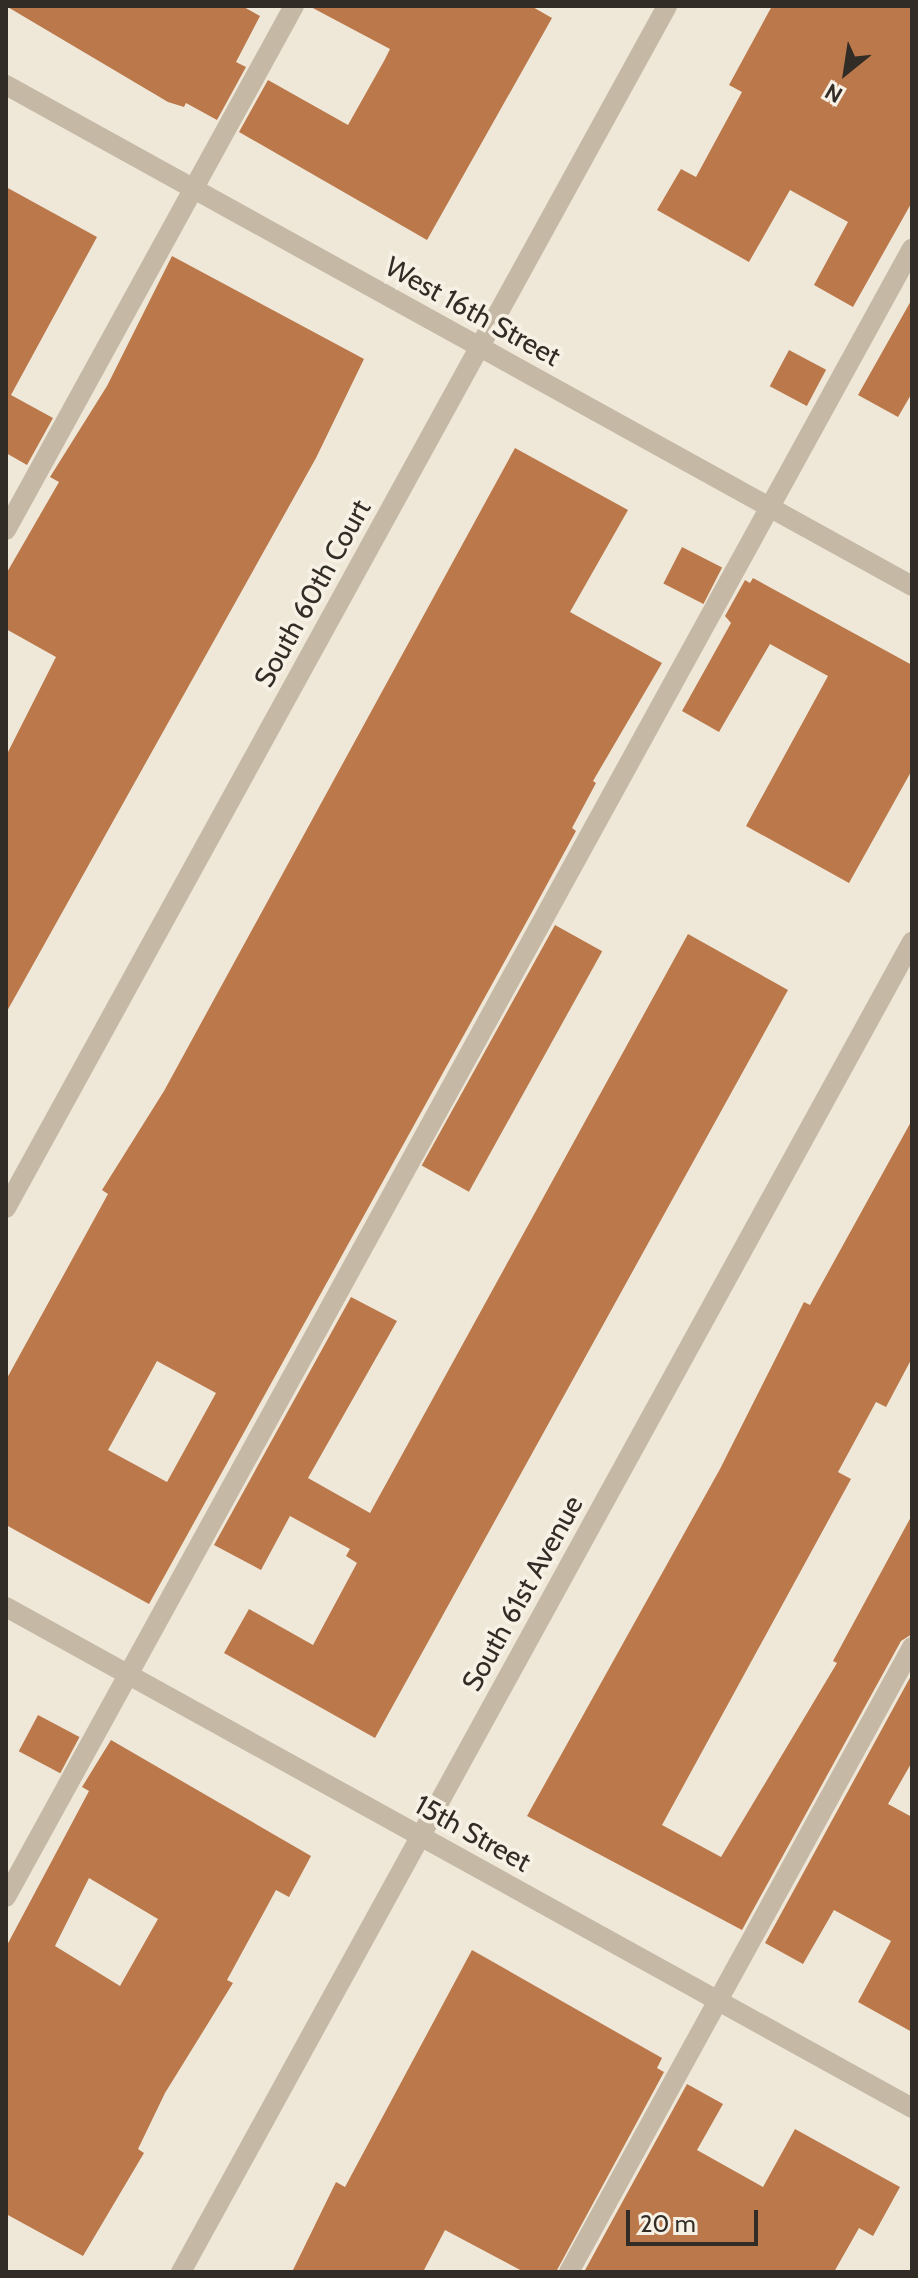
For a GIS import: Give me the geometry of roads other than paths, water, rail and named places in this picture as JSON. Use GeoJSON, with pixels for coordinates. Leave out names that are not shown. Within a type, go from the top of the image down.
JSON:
{"type":"FeatureCollection","features":[{"type":"Feature","properties":{"kind":"street"},"geometry":{"type":"LineString","coordinates":[[6,530],[294,6]]}},
{"type":"Feature","properties":{"kind":"street","name":"South 60th Court"},"geometry":{"type":"LineString","coordinates":[[6,1208],[667,6]]}},
{"type":"Feature","properties":{"kind":"street","name":"West 16th Street"},"geometry":{"type":"LineString","coordinates":[[6,85],[912,586]]}},
{"type":"Feature","properties":{"kind":"street"},"geometry":{"type":"LineString","coordinates":[[6,1897],[912,248]]}},
{"type":"Feature","properties":{"kind":"street","name":"South 61st Avenue"},"geometry":{"type":"LineString","coordinates":[[181,2272],[912,942]]}},
{"type":"Feature","properties":{"kind":"street","name":"15th Street"},"geometry":{"type":"LineString","coordinates":[[6,1607],[912,2108]]}},
{"type":"Feature","properties":{"kind":"street"},"geometry":{"type":"LineString","coordinates":[[569,2272],[912,1647]]}}]}
